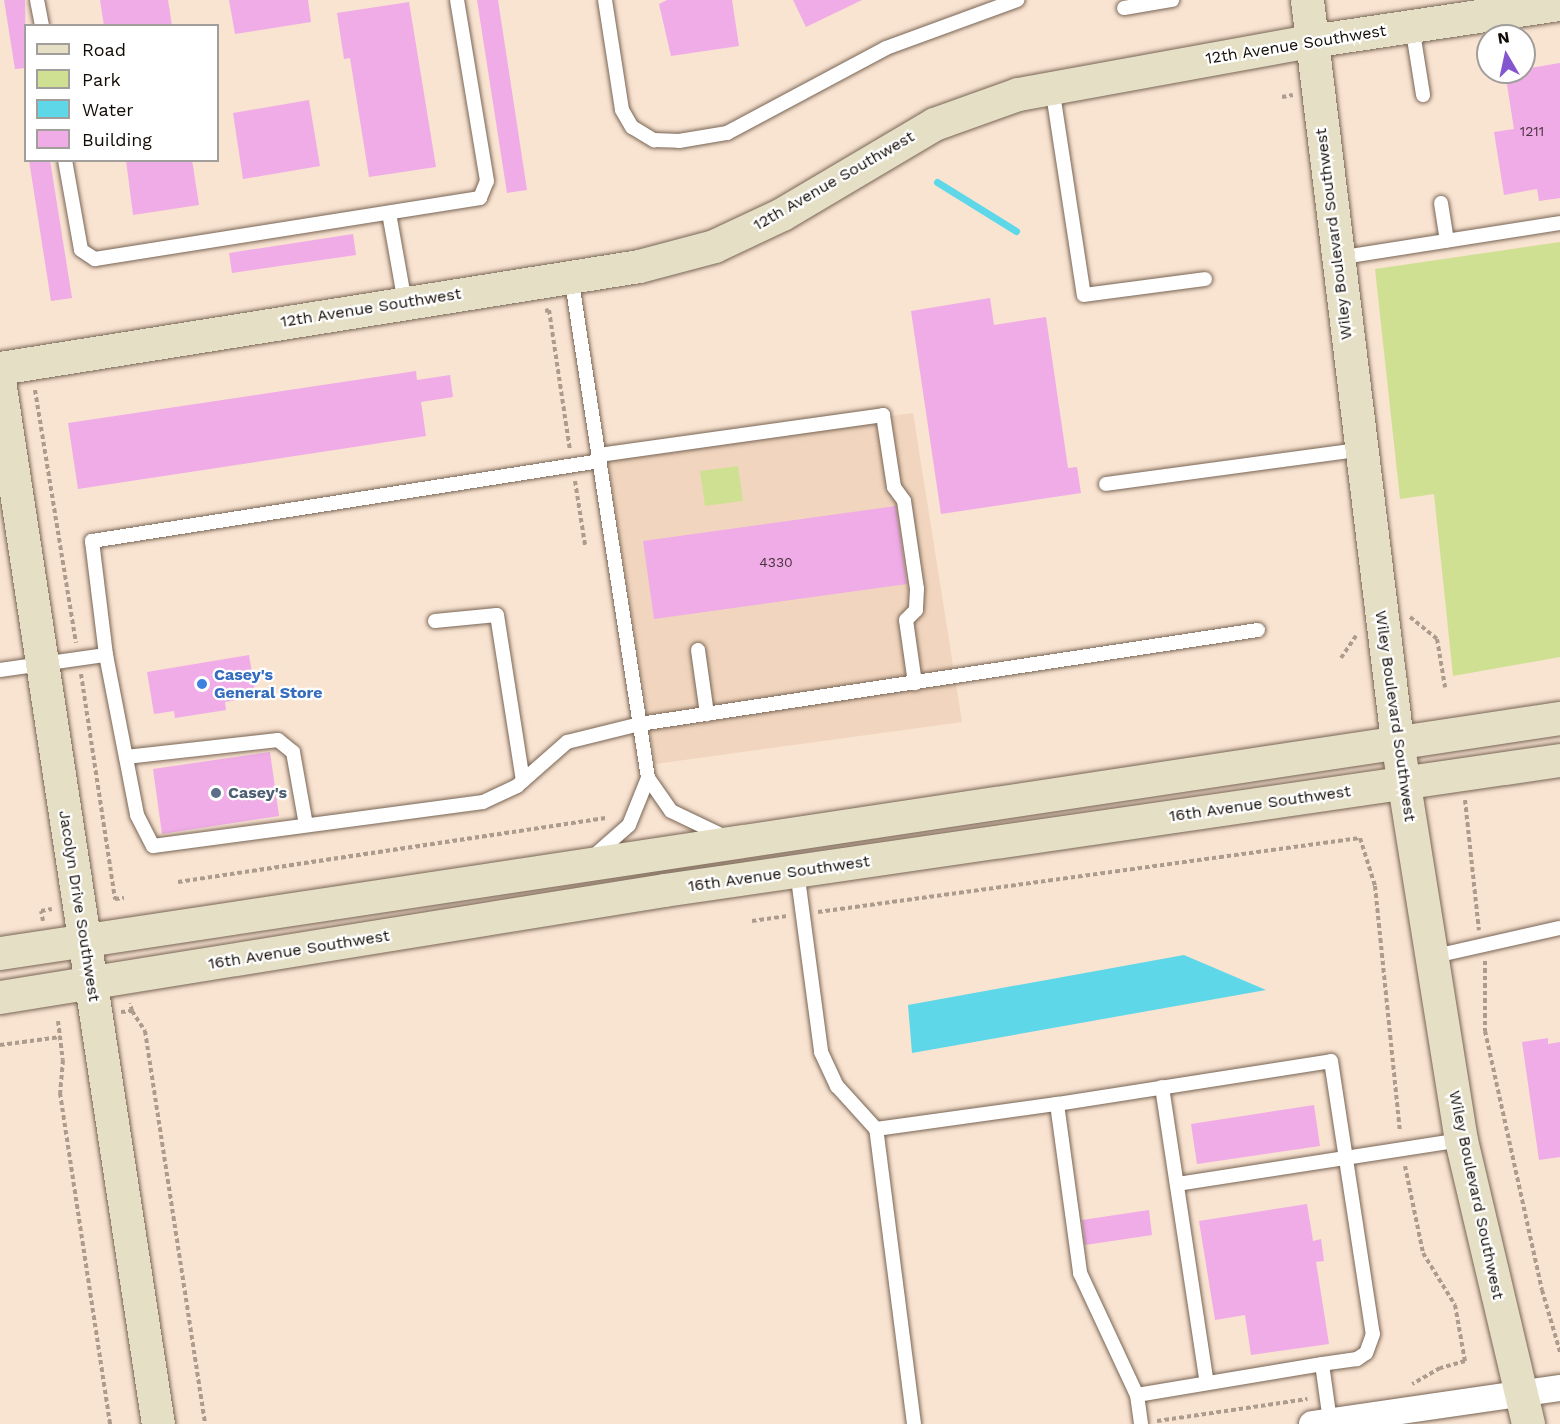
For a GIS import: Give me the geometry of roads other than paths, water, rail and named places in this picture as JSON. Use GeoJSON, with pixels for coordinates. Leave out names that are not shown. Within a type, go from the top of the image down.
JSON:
{"type":"FeatureCollection","features":[{"type":"Feature","properties":{"kind":"street","name":"Wiley Boulevard Southwest"},"geometry":{"type":"LineString","coordinates":[[1307,0],[1359,450],[1397,741],[1461,1140],[1524,1409]]}},
{"type":"Feature","properties":{"kind":"street","name":"12th Avenue Southwest"},"geometry":{"type":"LineString","coordinates":[[0,368],[571,276],[714,246],[782,214],[934,124],[1018,94],[1311,41],[1560,4]]}},
{"type":"Feature","properties":{"kind":"street","name":"Jacolyn Drive Southwest"},"geometry":{"type":"LineString","coordinates":[[0,387],[158,1424]]}},
{"type":"Feature","properties":{"kind":"street"},"geometry":{"type":"LineString","coordinates":[[0,953],[1560,718]]}},
{"type":"Feature","properties":{"kind":"street","name":"16th Avenue Southwest"},"geometry":{"type":"LineString","coordinates":[[0,997],[797,871],[1560,760]]}},
{"type":"Feature","properties":{"kind":"street"},"geometry":{"type":"LineString","coordinates":[[508,916],[536,890],[659,870],[674,862],[679,850]]}},
{"type":"Feature","properties":{"kind":"street"},"geometry":{"type":"LineString","coordinates":[[1323,1414],[1524,1409],[1560,1388]]}},
{"type":"Feature","properties":{"kind":"lane"},"geometry":{"type":"LineString","coordinates":[[38,0],[42,24]]}},
{"type":"Feature","properties":{"kind":"lane"},"geometry":{"type":"LineString","coordinates":[[65,162],[81,250],[95,259],[480,198],[487,182],[457,0]]}},
{"type":"Feature","properties":{"kind":"lane"},"geometry":{"type":"LineString","coordinates":[[605,0],[622,110],[632,128],[654,140],[679,141],[727,133],[886,48],[1017,0]]}},
{"type":"Feature","properties":{"kind":"lane"},"geometry":{"type":"LineString","coordinates":[[1124,8],[1172,0]]}},
{"type":"Feature","properties":{"kind":"lane"},"geometry":{"type":"LineString","coordinates":[[1412,26],[1423,95]]}},
{"type":"Feature","properties":{"kind":"lane"},"geometry":{"type":"LineString","coordinates":[[1052,87],[1081,296],[1205,279]]}},
{"type":"Feature","properties":{"kind":"lane"},"geometry":{"type":"LineString","coordinates":[[1441,203],[1447,241]]}},
{"type":"Feature","properties":{"kind":"lane"},"geometry":{"type":"LineString","coordinates":[[389,213],[405,303]]}},
{"type":"Feature","properties":{"kind":"lane"},"geometry":{"type":"LineString","coordinates":[[1336,258],[1560,223]]}},
{"type":"Feature","properties":{"kind":"lane"},"geometry":{"type":"LineString","coordinates":[[571,276],[648,778],[671,811],[695,826],[739,841]]}},
{"type":"Feature","properties":{"kind":"lane"},"geometry":{"type":"LineString","coordinates":[[915,683],[906,620],[916,610],[917,589],[904,501],[894,487],[883,415],[599,458],[573,466],[92,541],[106,655],[137,815],[153,846],[483,802],[523,781],[550,752],[567,742],[640,724],[915,683],[1258,630]]}},
{"type":"Feature","properties":{"kind":"lane"},"geometry":{"type":"LineString","coordinates":[[1106,484],[1359,450]]}},
{"type":"Feature","properties":{"kind":"lane"},"geometry":{"type":"LineString","coordinates":[[435,621],[497,615],[523,781]]}},
{"type":"Feature","properties":{"kind":"lane"},"geometry":{"type":"LineString","coordinates":[[698,650],[707,714]]}},
{"type":"Feature","properties":{"kind":"lane"},"geometry":{"type":"LineString","coordinates":[[0,670],[106,655]]}},
{"type":"Feature","properties":{"kind":"lane"},"geometry":{"type":"LineString","coordinates":[[126,757],[278,740],[293,752],[306,825]]}},
{"type":"Feature","properties":{"kind":"lane"},"geometry":{"type":"LineString","coordinates":[[582,865],[629,825],[648,778]]}},
{"type":"Feature","properties":{"kind":"lane"},"geometry":{"type":"LineString","coordinates":[[797,871],[820,1052],[837,1086],[876,1129],[914,1424]]}},
{"type":"Feature","properties":{"kind":"lane"},"geometry":{"type":"LineString","coordinates":[[1431,957],[1560,928]]}},
{"type":"Feature","properties":{"kind":"lane"},"geometry":{"type":"LineString","coordinates":[[876,1129],[1058,1104],[1331,1060],[1347,1157],[1372,1342],[1357,1359],[1137,1395]]}},
{"type":"Feature","properties":{"kind":"lane"},"geometry":{"type":"LineString","coordinates":[[1162,1087],[1207,1383]]}},
{"type":"Feature","properties":{"kind":"lane"},"geometry":{"type":"LineString","coordinates":[[1058,1104],[1080,1273],[1137,1395],[1141,1424]]}},
{"type":"Feature","properties":{"kind":"lane"},"geometry":{"type":"LineString","coordinates":[[1177,1184],[1461,1140]]}},
{"type":"Feature","properties":{"kind":"lane"},"geometry":{"type":"LineString","coordinates":[[1322,1364],[1323,1414]]}},
{"type":"Feature","properties":{"kind":"water"},"geometry":{"type":"Polygon","coordinates":[[[1184,955],[1266,990],[912,1053],[908,1005],[1184,955]]]}},
{"type":"Feature","properties":{"kind":"waterway"},"geometry":{"type":"LineString","coordinates":[[937,182],[1016,231]]}},
{"type":"Feature","properties":{"kind":"place","name":"Casey's General Store"},"geometry":{"type":"Point","coordinates":[202,684]}},
{"type":"Feature","properties":{"kind":"place","name":"Casey's"},"geometry":{"type":"Point","coordinates":[216,793]}}]}
